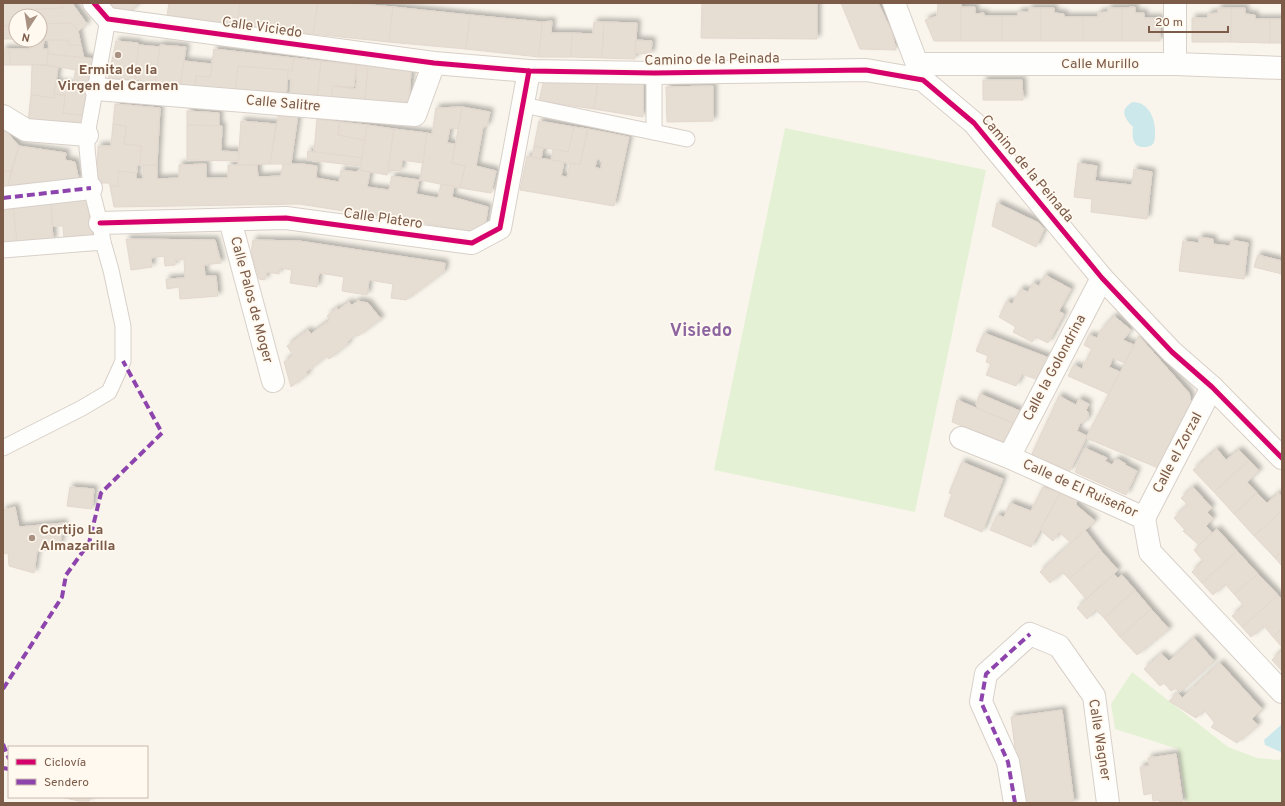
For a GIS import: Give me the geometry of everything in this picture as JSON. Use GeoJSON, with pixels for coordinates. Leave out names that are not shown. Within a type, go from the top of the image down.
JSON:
{"type":"FeatureCollection","features":[{"type":"Feature","properties":{"kind":"street"},"geometry":{"type":"LineString","coordinates":[[894,3],[920,72]]}},
{"type":"Feature","properties":{"kind":"street"},"geometry":{"type":"LineString","coordinates":[[1175,3],[1175,64]]}},
{"type":"Feature","properties":{"kind":"street","name":"Calle Viciedo"},"geometry":{"type":"LineString","coordinates":[[101,11],[434,63]]}},
{"type":"Feature","properties":{"kind":"street","name":"Camino de la Peinada"},"geometry":{"type":"LineString","coordinates":[[434,63],[529,71],[654,73],[866,70],[920,72],[974,123],[1102,278],[1172,352],[1212,387],[1282,458]]}},
{"type":"Feature","properties":{"kind":"street","name":"Calle Salitre"},"geometry":{"type":"LineString","coordinates":[[96,89],[415,115],[434,63]]}},
{"type":"Feature","properties":{"kind":"street","name":"Calle Murillo"},"geometry":{"type":"LineString","coordinates":[[920,72],[1175,64],[1282,68]]}},
{"type":"Feature","properties":{"kind":"street","name":"Calle Platero"},"geometry":{"type":"LineString","coordinates":[[101,232],[230,220],[286,218],[472,243],[500,228],[529,71]]}},
{"type":"Feature","properties":{"kind":"street"},"geometry":{"type":"LineString","coordinates":[[3,116],[26,130],[87,135]]}},
{"type":"Feature","properties":{"kind":"street"},"geometry":{"type":"LineString","coordinates":[[3,198],[91,188]]}},
{"type":"Feature","properties":{"kind":"street","name":"Calle Palos de Moger"},"geometry":{"type":"LineString","coordinates":[[230,220],[273,381]]}},
{"type":"Feature","properties":{"kind":"street","name":"Calle la Golondrina"},"geometry":{"type":"LineString","coordinates":[[1009,458],[1102,278]]}},
{"type":"Feature","properties":{"kind":"street","name":"Calle el Zorzal"},"geometry":{"type":"LineString","coordinates":[[1144,518],[1212,387]]}},
{"type":"Feature","properties":{"kind":"street","name":"Calle de El Ruiseñor"},"geometry":{"type":"LineString","coordinates":[[961,438],[1144,518],[1150,552],[1282,692]]}},
{"type":"Feature","properties":{"kind":"street","name":"Calle Wagner"},"geometry":{"type":"LineString","coordinates":[[1015,803],[1008,762],[981,702],[986,674],[1030,634],[1059,646],[1094,696],[1108,803]]}},
{"type":"Feature","properties":{"kind":"lane"},"geometry":{"type":"LineString","coordinates":[[3,448],[82,408],[109,392],[123,361],[123,326],[91,188],[87,148],[87,135],[96,89],[101,11]]}},
{"type":"Feature","properties":{"kind":"lane"},"geometry":{"type":"LineString","coordinates":[[654,73],[654,132]]}},
{"type":"Feature","properties":{"kind":"lane"},"geometry":{"type":"LineString","coordinates":[[523,105],[687,139]]}},
{"type":"Feature","properties":{"kind":"lane"},"geometry":{"type":"LineString","coordinates":[[3,250],[101,232]]}},
{"type":"Feature","properties":{"kind":"green space"},"geometry":{"type":"Polygon","coordinates":[[[785,128],[986,170],[915,512],[714,470],[785,128]]]}},
{"type":"Feature","properties":{"kind":"green space"},"geometry":{"type":"Polygon","coordinates":[[[1132,672],[1228,747],[1257,758],[1279,760],[1282,756],[1282,803],[1186,803],[1178,749],[1115,729],[1111,704],[1132,672]]]}},
{"type":"Feature","properties":{"kind":"water"},"geometry":{"type":"Polygon","coordinates":[[[1133,102],[1139,103],[1147,108],[1153,118],[1155,139],[1153,144],[1146,147],[1138,146],[1135,143],[1133,127],[1124,114],[1126,108],[1133,102]]]}},
{"type":"Feature","properties":{"kind":"water"},"geometry":{"type":"Polygon","coordinates":[[[1282,724],[1281,752],[1265,745],[1264,740],[1282,724]]]}},
{"type":"Feature","properties":{"kind":"building"},"geometry":{"type":"Polygon","coordinates":[[[3,3],[61,3],[64,8],[8,8],[8,26],[3,26],[3,3]]]}},
{"type":"Feature","properties":{"kind":"building"},"geometry":{"type":"Polygon","coordinates":[[[61,3],[72,3],[87,24],[78,31],[72,23],[48,24],[48,9],[64,8],[61,3]]]}},
{"type":"Feature","properties":{"kind":"building"},"geometry":{"type":"Polygon","coordinates":[[[109,3],[139,3],[123,18],[109,3]]]}},
{"type":"Feature","properties":{"kind":"building"},"geometry":{"type":"Polygon","coordinates":[[[169,3],[240,3],[237,27],[167,16],[169,3]]]}},
{"type":"Feature","properties":{"kind":"building"},"geometry":{"type":"Polygon","coordinates":[[[240,3],[318,3],[313,34],[237,27],[240,3]]]}},
{"type":"Feature","properties":{"kind":"building"},"geometry":{"type":"Polygon","coordinates":[[[318,3],[348,3],[393,7],[389,42],[313,34],[318,3]]]}},
{"type":"Feature","properties":{"kind":"building"},"geometry":{"type":"Polygon","coordinates":[[[702,3],[817,3],[817,39],[701,38],[702,3]]]}},
{"type":"Feature","properties":{"kind":"building"},"geometry":{"type":"Polygon","coordinates":[[[841,3],[878,3],[892,32],[896,50],[860,49],[841,3]]]}},
{"type":"Feature","properties":{"kind":"building"},"geometry":{"type":"Polygon","coordinates":[[[938,3],[961,3],[961,41],[934,41],[925,20],[937,16],[938,3]]]}},
{"type":"Feature","properties":{"kind":"building"},"geometry":{"type":"Polygon","coordinates":[[[393,7],[470,15],[466,49],[389,42],[393,7]]]}},
{"type":"Feature","properties":{"kind":"building"},"geometry":{"type":"Polygon","coordinates":[[[961,7],[975,7],[975,14],[984,13],[984,16],[1002,16],[1002,41],[961,41],[961,7]]]}},
{"type":"Feature","properties":{"kind":"building"},"geometry":{"type":"Polygon","coordinates":[[[1135,7],[1135,13],[1144,13],[1144,18],[1160,18],[1160,41],[1122,41],[1122,8],[1135,7]]]}},
{"type":"Feature","properties":{"kind":"building"},"geometry":{"type":"Polygon","coordinates":[[[1029,8],[1041,8],[1041,41],[1002,41],[1002,16],[1018,16],[1018,12],[1029,12],[1029,8]]]}},
{"type":"Feature","properties":{"kind":"building"},"geometry":{"type":"Polygon","coordinates":[[[1041,8],[1054,8],[1054,13],[1064,14],[1064,17],[1083,17],[1083,41],[1041,41],[1041,8]]]}},
{"type":"Feature","properties":{"kind":"building"},"geometry":{"type":"Polygon","coordinates":[[[1108,8],[1122,8],[1122,41],[1083,41],[1083,17],[1098,17],[1098,13],[1108,12],[1108,8]]]}},
{"type":"Feature","properties":{"kind":"building"},"geometry":{"type":"Polygon","coordinates":[[[1218,8],[1231,8],[1231,42],[1192,42],[1192,18],[1208,18],[1208,14],[1218,13],[1218,8]]]}},
{"type":"Feature","properties":{"kind":"building"},"geometry":{"type":"Polygon","coordinates":[[[1231,8],[1245,8],[1245,14],[1255,15],[1255,19],[1270,19],[1270,43],[1231,42],[1231,8]]]}},
{"type":"Feature","properties":{"kind":"building"},"geometry":{"type":"Polygon","coordinates":[[[470,15],[542,22],[539,57],[466,49],[470,15]]]}},
{"type":"Feature","properties":{"kind":"building"},"geometry":{"type":"Polygon","coordinates":[[[1270,19],[1282,19],[1282,43],[1270,43],[1270,19]]]}},
{"type":"Feature","properties":{"kind":"building"},"geometry":{"type":"Polygon","coordinates":[[[552,21],[551,33],[572,33],[571,57],[539,57],[542,22],[552,21]]]}},
{"type":"Feature","properties":{"kind":"building"},"geometry":{"type":"Polygon","coordinates":[[[594,22],[604,22],[602,58],[571,57],[572,33],[593,34],[594,22]]]}},
{"type":"Feature","properties":{"kind":"building"},"geometry":{"type":"Polygon","coordinates":[[[604,22],[637,23],[635,59],[602,58],[604,22]]]}},
{"type":"Feature","properties":{"kind":"building"},"geometry":{"type":"Polygon","coordinates":[[[72,23],[78,31],[81,45],[68,45],[68,40],[48,40],[48,24],[72,23]]]}},
{"type":"Feature","properties":{"kind":"building"},"geometry":{"type":"Polygon","coordinates":[[[3,26],[8,26],[8,39],[3,39],[3,26]]]}},
{"type":"Feature","properties":{"kind":"building"},"geometry":{"type":"Polygon","coordinates":[[[49,40],[68,40],[68,45],[81,45],[84,58],[48,54],[49,40]]]}},
{"type":"Feature","properties":{"kind":"building"},"geometry":{"type":"Polygon","coordinates":[[[636,40],[652,41],[651,54],[635,53],[636,40]]]}},
{"type":"Feature","properties":{"kind":"building"},"geometry":{"type":"Polygon","coordinates":[[[116,41],[138,43],[139,45],[135,83],[108,80],[116,41]]]}},
{"type":"Feature","properties":{"kind":"building"},"geometry":{"type":"Polygon","coordinates":[[[139,45],[160,47],[155,85],[135,83],[139,45]]]}},
{"type":"Feature","properties":{"kind":"building"},"geometry":{"type":"Polygon","coordinates":[[[160,45],[186,47],[180,88],[155,85],[160,45]]]}},
{"type":"Feature","properties":{"kind":"building"},"geometry":{"type":"Polygon","coordinates":[[[3,49],[9,49],[10,65],[3,65],[3,49]]]}},
{"type":"Feature","properties":{"kind":"building"},"geometry":{"type":"Polygon","coordinates":[[[9,49],[48,49],[47,65],[10,65],[9,49]]]}},
{"type":"Feature","properties":{"kind":"building"},"geometry":{"type":"Polygon","coordinates":[[[214,49],[294,58],[292,71],[238,66],[235,93],[195,89],[196,76],[210,77],[214,49]]]}},
{"type":"Feature","properties":{"kind":"building"},"geometry":{"type":"Polygon","coordinates":[[[48,54],[96,59],[93,77],[75,73],[76,70],[47,65],[48,54]]]}},
{"type":"Feature","properties":{"kind":"building"},"geometry":{"type":"Polygon","coordinates":[[[294,58],[321,61],[317,99],[291,97],[291,79],[287,79],[288,70],[292,71],[294,58]]]}},
{"type":"Feature","properties":{"kind":"building"},"geometry":{"type":"Polygon","coordinates":[[[184,61],[212,64],[210,77],[196,76],[195,89],[180,88],[184,61]]]}},
{"type":"Feature","properties":{"kind":"building"},"geometry":{"type":"Polygon","coordinates":[[[321,61],[356,65],[354,87],[333,86],[331,100],[317,99],[321,61]]]}},
{"type":"Feature","properties":{"kind":"building"},"geometry":{"type":"Polygon","coordinates":[[[32,64],[58,67],[54,98],[31,95],[32,64]]]}},
{"type":"Feature","properties":{"kind":"building"},"geometry":{"type":"Polygon","coordinates":[[[356,65],[368,66],[365,101],[331,100],[333,86],[356,89],[356,65]]]}},
{"type":"Feature","properties":{"kind":"building"},"geometry":{"type":"Polygon","coordinates":[[[238,66],[288,70],[286,98],[235,93],[238,66]]]}},
{"type":"Feature","properties":{"kind":"building"},"geometry":{"type":"Polygon","coordinates":[[[368,66],[411,71],[409,102],[365,101],[368,66]]]}},
{"type":"Feature","properties":{"kind":"building"},"geometry":{"type":"Polygon","coordinates":[[[75,73],[93,77],[86,116],[63,113],[65,95],[54,94],[56,82],[73,85],[75,73]]]}},
{"type":"Feature","properties":{"kind":"building"},"geometry":{"type":"Polygon","coordinates":[[[544,80],[598,82],[594,109],[539,101],[544,80]]]}},
{"type":"Feature","properties":{"kind":"building"},"geometry":{"type":"Polygon","coordinates":[[[983,80],[1022,80],[1023,100],[983,100],[983,80]]]}},
{"type":"Feature","properties":{"kind":"building"},"geometry":{"type":"Polygon","coordinates":[[[598,82],[643,84],[643,117],[594,109],[598,82]]]}},
{"type":"Feature","properties":{"kind":"building"},"geometry":{"type":"Polygon","coordinates":[[[713,86],[713,121],[667,122],[666,87],[713,86]]]}},
{"type":"Feature","properties":{"kind":"building"},"geometry":{"type":"Polygon","coordinates":[[[54,94],[65,95],[63,113],[86,116],[83,129],[28,122],[31,95],[54,98],[54,94]]]}},
{"type":"Feature","properties":{"kind":"building"},"geometry":{"type":"Polygon","coordinates":[[[115,104],[160,108],[157,165],[140,165],[141,146],[124,144],[126,126],[113,124],[115,104]]]}},
{"type":"Feature","properties":{"kind":"building"},"geometry":{"type":"Polygon","coordinates":[[[462,107],[490,112],[487,126],[483,127],[476,166],[496,171],[491,193],[460,188],[465,166],[452,163],[462,107]]]}},
{"type":"Feature","properties":{"kind":"building"},"geometry":{"type":"Polygon","coordinates":[[[462,107],[458,129],[450,128],[447,143],[455,144],[452,163],[465,166],[460,188],[420,180],[427,133],[432,134],[436,108],[462,107]]]}},
{"type":"Feature","properties":{"kind":"building"},"geometry":{"type":"Polygon","coordinates":[[[187,111],[219,113],[219,126],[187,125],[187,111]]]}},
{"type":"Feature","properties":{"kind":"building"},"geometry":{"type":"Polygon","coordinates":[[[279,112],[298,115],[291,164],[270,164],[279,112]]]}},
{"type":"Feature","properties":{"kind":"building"},"geometry":{"type":"Polygon","coordinates":[[[317,119],[340,122],[338,135],[365,140],[362,158],[314,152],[317,119]]]}},
{"type":"Feature","properties":{"kind":"building"},"geometry":{"type":"Polygon","coordinates":[[[241,121],[276,124],[270,164],[238,165],[241,121]]]}},
{"type":"Feature","properties":{"kind":"building"},"geometry":{"type":"Polygon","coordinates":[[[539,121],[574,127],[568,152],[534,146],[539,121]]]}},
{"type":"Feature","properties":{"kind":"building"},"geometry":{"type":"Polygon","coordinates":[[[340,122],[367,125],[365,140],[338,135],[340,122]]]}},
{"type":"Feature","properties":{"kind":"building"},"geometry":{"type":"Polygon","coordinates":[[[113,124],[126,126],[124,144],[141,146],[140,165],[137,165],[137,173],[118,171],[118,186],[110,186],[109,183],[98,183],[97,178],[98,146],[111,146],[113,124]]]}},
{"type":"Feature","properties":{"kind":"building"},"geometry":{"type":"Polygon","coordinates":[[[187,125],[222,126],[221,151],[239,152],[238,161],[187,160],[187,125]]]}},
{"type":"Feature","properties":{"kind":"building"},"geometry":{"type":"Polygon","coordinates":[[[367,125],[394,129],[387,175],[360,170],[367,125]]]}},
{"type":"Feature","properties":{"kind":"building"},"geometry":{"type":"Polygon","coordinates":[[[574,127],[588,129],[580,165],[551,160],[553,149],[568,152],[574,127]]]}},
{"type":"Feature","properties":{"kind":"building"},"geometry":{"type":"Polygon","coordinates":[[[394,129],[427,133],[423,163],[402,160],[401,171],[388,170],[394,129]]]}},
{"type":"Feature","properties":{"kind":"building"},"geometry":{"type":"Polygon","coordinates":[[[588,129],[629,137],[614,206],[520,190],[527,156],[564,162],[561,176],[567,177],[570,163],[580,165],[588,129]],[[597,159],[595,167],[601,169],[602,160],[597,159]]]}},
{"type":"Feature","properties":{"kind":"building"},"geometry":{"type":"Polygon","coordinates":[[[5,130],[19,146],[11,171],[3,171],[3,132],[5,130]]]}},
{"type":"Feature","properties":{"kind":"building"},"geometry":{"type":"Polygon","coordinates":[[[19,146],[66,153],[65,160],[75,162],[79,181],[8,185],[19,146]]]}},
{"type":"Feature","properties":{"kind":"building"},"geometry":{"type":"Polygon","coordinates":[[[534,146],[543,148],[541,159],[532,157],[534,146]]]}},
{"type":"Feature","properties":{"kind":"building"},"geometry":{"type":"Polygon","coordinates":[[[308,151],[362,158],[361,166],[307,160],[308,151]]]}},
{"type":"Feature","properties":{"kind":"building"},"geometry":{"type":"Polygon","coordinates":[[[1078,163],[1097,166],[1095,181],[1132,185],[1134,169],[1152,172],[1147,219],[1091,212],[1092,199],[1074,197],[1078,163]]]}},
{"type":"Feature","properties":{"kind":"building"},"geometry":{"type":"Polygon","coordinates":[[[206,164],[206,178],[228,178],[228,165],[257,165],[258,177],[281,176],[283,164],[303,164],[317,166],[316,178],[339,182],[341,170],[370,172],[367,187],[389,190],[392,176],[419,180],[416,194],[438,198],[441,184],[454,186],[452,197],[488,207],[484,233],[299,204],[114,207],[110,186],[118,186],[118,171],[136,173],[136,179],[143,179],[143,165],[157,165],[157,179],[179,178],[179,165],[206,164]]]}},
{"type":"Feature","properties":{"kind":"building"},"geometry":{"type":"Polygon","coordinates":[[[3,171],[11,171],[8,185],[3,185],[3,171]]]}},
{"type":"Feature","properties":{"kind":"building"},"geometry":{"type":"Polygon","coordinates":[[[87,200],[93,238],[64,240],[63,226],[53,226],[51,203],[87,200]]]}},
{"type":"Feature","properties":{"kind":"building"},"geometry":{"type":"Polygon","coordinates":[[[51,203],[53,241],[17,243],[13,206],[51,203]]]}},
{"type":"Feature","properties":{"kind":"building"},"geometry":{"type":"Polygon","coordinates":[[[997,203],[1039,223],[1044,229],[1036,247],[992,226],[997,203]]]}},
{"type":"Feature","properties":{"kind":"building"},"geometry":{"type":"Polygon","coordinates":[[[3,206],[13,206],[17,243],[3,244],[3,206]]]}},
{"type":"Feature","properties":{"kind":"building"},"geometry":{"type":"Polygon","coordinates":[[[1199,237],[1213,239],[1213,244],[1230,246],[1231,240],[1248,243],[1244,279],[1179,271],[1183,241],[1199,243],[1199,237]]]}},
{"type":"Feature","properties":{"kind":"building"},"geometry":{"type":"Polygon","coordinates":[[[126,239],[215,240],[221,263],[204,265],[205,276],[216,276],[218,296],[180,299],[179,287],[167,289],[166,279],[185,278],[184,259],[175,260],[175,265],[165,266],[164,256],[151,258],[152,267],[131,270],[126,239]]]}},
{"type":"Feature","properties":{"kind":"building"},"geometry":{"type":"Polygon","coordinates":[[[253,240],[299,241],[445,263],[444,272],[406,300],[391,298],[393,284],[369,280],[367,295],[342,291],[344,277],[319,273],[317,287],[290,283],[292,270],[280,268],[279,274],[267,272],[265,280],[259,279],[251,253],[253,240]]]}},
{"type":"Feature","properties":{"kind":"building"},"geometry":{"type":"Polygon","coordinates":[[[1258,255],[1282,261],[1282,274],[1254,267],[1258,255]]]}},
{"type":"Feature","properties":{"kind":"building"},"geometry":{"type":"Polygon","coordinates":[[[1045,275],[1071,289],[1059,311],[1064,314],[1048,343],[1036,337],[1032,342],[1013,332],[1016,327],[999,317],[1007,301],[1012,304],[1021,289],[1028,292],[1033,283],[1039,286],[1045,275]]]}},
{"type":"Feature","properties":{"kind":"building"},"geometry":{"type":"Polygon","coordinates":[[[358,301],[368,303],[381,319],[358,336],[357,334],[347,342],[348,344],[329,359],[327,356],[306,372],[308,374],[291,387],[284,362],[293,355],[287,346],[308,330],[311,334],[330,320],[327,316],[337,308],[338,310],[349,302],[352,305],[358,301]]]}},
{"type":"Feature","properties":{"kind":"building"},"geometry":{"type":"Polygon","coordinates":[[[1114,316],[1131,330],[1123,340],[1134,345],[1125,363],[1113,358],[1109,367],[1120,372],[1109,394],[1068,376],[1074,365],[1082,369],[1092,349],[1084,345],[1089,335],[1097,338],[1101,330],[1114,316]]]}},
{"type":"Feature","properties":{"kind":"building"},"geometry":{"type":"Polygon","coordinates":[[[984,333],[1052,359],[1041,381],[1022,374],[1016,386],[986,375],[991,364],[986,362],[988,356],[976,351],[984,333]]]}},
{"type":"Feature","properties":{"kind":"building"},"geometry":{"type":"Polygon","coordinates":[[[1139,336],[1190,396],[1191,403],[1188,411],[1158,468],[1086,438],[1139,336]]]}},
{"type":"Feature","properties":{"kind":"building"},"geometry":{"type":"Polygon","coordinates":[[[980,394],[1020,411],[1014,423],[978,409],[976,404],[980,394]]]}},
{"type":"Feature","properties":{"kind":"building"},"geometry":{"type":"Polygon","coordinates":[[[1059,396],[1076,405],[1079,399],[1089,404],[1086,410],[1088,412],[1088,417],[1085,422],[1080,423],[1077,431],[1087,436],[1069,472],[1031,456],[1059,396]]]}},
{"type":"Feature","properties":{"kind":"building"},"geometry":{"type":"Polygon","coordinates":[[[957,400],[1015,424],[1005,443],[952,422],[957,400]]]}},
{"type":"Feature","properties":{"kind":"building"},"geometry":{"type":"Polygon","coordinates":[[[1085,448],[1107,458],[1105,461],[1112,465],[1115,460],[1119,460],[1137,471],[1126,495],[1075,472],[1085,448]]]}},
{"type":"Feature","properties":{"kind":"building"},"geometry":{"type":"Polygon","coordinates":[[[1217,449],[1226,460],[1239,450],[1249,460],[1214,492],[1193,470],[1217,449]]]}},
{"type":"Feature","properties":{"kind":"building"},"geometry":{"type":"Polygon","coordinates":[[[1249,460],[1259,471],[1247,482],[1257,493],[1234,514],[1214,492],[1249,460]]]}},
{"type":"Feature","properties":{"kind":"building"},"geometry":{"type":"Polygon","coordinates":[[[962,462],[1003,479],[982,532],[944,516],[952,494],[949,493],[962,462]]]}},
{"type":"Feature","properties":{"kind":"building"},"geometry":{"type":"Polygon","coordinates":[[[70,487],[94,489],[92,509],[67,506],[70,487]]]}},
{"type":"Feature","properties":{"kind":"building"},"geometry":{"type":"Polygon","coordinates":[[[1043,487],[1060,493],[1031,547],[990,530],[997,515],[1004,517],[1010,503],[1031,511],[1043,487]]]}},
{"type":"Feature","properties":{"kind":"building"},"geometry":{"type":"Polygon","coordinates":[[[1193,487],[1212,508],[1207,512],[1213,518],[1206,526],[1212,533],[1199,545],[1183,531],[1185,530],[1174,518],[1188,505],[1181,498],[1193,487]]]}},
{"type":"Feature","properties":{"kind":"building"},"geometry":{"type":"Polygon","coordinates":[[[1060,493],[1077,500],[1076,505],[1095,521],[1071,543],[1059,532],[1053,541],[1040,530],[1060,493]]]}},
{"type":"Feature","properties":{"kind":"building"},"geometry":{"type":"Polygon","coordinates":[[[1257,493],[1267,503],[1279,493],[1282,497],[1282,511],[1254,536],[1234,514],[1257,493]]]}},
{"type":"Feature","properties":{"kind":"building","name":"Cortijo La Almazarilla"},"geometry":{"type":"Polygon","coordinates":[[[15,507],[19,527],[64,523],[59,549],[37,551],[34,573],[9,566],[8,553],[3,554],[3,510],[15,507]]]}},
{"type":"Feature","properties":{"kind":"building"},"geometry":{"type":"Polygon","coordinates":[[[1282,511],[1282,551],[1275,558],[1254,536],[1282,511]]]}},
{"type":"Feature","properties":{"kind":"building"},"geometry":{"type":"Polygon","coordinates":[[[1217,529],[1237,551],[1202,583],[1192,572],[1203,561],[1194,550],[1217,529]]]}},
{"type":"Feature","properties":{"kind":"building"},"geometry":{"type":"Polygon","coordinates":[[[1085,530],[1101,551],[1069,579],[1062,572],[1050,583],[1040,572],[1085,530]]]}},
{"type":"Feature","properties":{"kind":"building"},"geometry":{"type":"Polygon","coordinates":[[[1101,551],[1118,570],[1086,599],[1069,579],[1101,551]]]}},
{"type":"Feature","properties":{"kind":"building"},"geometry":{"type":"Polygon","coordinates":[[[1237,551],[1258,574],[1234,594],[1225,584],[1213,595],[1202,583],[1237,551]]]}},
{"type":"Feature","properties":{"kind":"building"},"geometry":{"type":"Polygon","coordinates":[[[1282,551],[1282,566],[1275,558],[1282,551]]]}},
{"type":"Feature","properties":{"kind":"building"},"geometry":{"type":"Polygon","coordinates":[[[1114,574],[1118,578],[1122,575],[1135,590],[1104,618],[1096,610],[1087,619],[1077,608],[1114,574]]]}},
{"type":"Feature","properties":{"kind":"building"},"geometry":{"type":"Polygon","coordinates":[[[1258,574],[1278,595],[1242,627],[1232,616],[1244,606],[1234,594],[1258,574]]]}},
{"type":"Feature","properties":{"kind":"building"},"geometry":{"type":"Polygon","coordinates":[[[1135,590],[1151,609],[1120,637],[1104,618],[1135,590]]]}},
{"type":"Feature","properties":{"kind":"building"},"geometry":{"type":"Polygon","coordinates":[[[1278,595],[1282,600],[1282,629],[1273,637],[1264,626],[1251,637],[1242,627],[1278,595]]]}},
{"type":"Feature","properties":{"kind":"building"},"geometry":{"type":"Polygon","coordinates":[[[1151,609],[1169,629],[1137,655],[1120,637],[1151,609]]]}},
{"type":"Feature","properties":{"kind":"building"},"geometry":{"type":"Polygon","coordinates":[[[1282,629],[1282,647],[1273,637],[1282,629]]]}},
{"type":"Feature","properties":{"kind":"building"},"geometry":{"type":"Polygon","coordinates":[[[1194,638],[1214,661],[1179,692],[1176,688],[1171,691],[1164,683],[1160,686],[1144,669],[1161,654],[1169,661],[1194,638]]]}},
{"type":"Feature","properties":{"kind":"building"},"geometry":{"type":"Polygon","coordinates":[[[1282,650],[1282,671],[1272,660],[1282,650]]]}},
{"type":"Feature","properties":{"kind":"building"},"geometry":{"type":"Polygon","coordinates":[[[1220,663],[1262,709],[1252,719],[1258,725],[1237,743],[1211,727],[1215,723],[1204,710],[1196,718],[1169,701],[1178,693],[1182,698],[1220,663]]]}},
{"type":"Feature","properties":{"kind":"building"},"geometry":{"type":"Polygon","coordinates":[[[1062,710],[1074,803],[1022,803],[1011,717],[1062,710]]]}},
{"type":"Feature","properties":{"kind":"building"},"geometry":{"type":"Polygon","coordinates":[[[1176,754],[1183,803],[1160,803],[1159,800],[1153,801],[1152,793],[1144,795],[1140,767],[1149,766],[1148,758],[1176,754]]]}},
{"type":"Feature","properties":{"kind":"building"},"geometry":{"type":"Polygon","coordinates":[[[65,798],[90,798],[89,801],[79,801],[65,798]]]}},
{"type":"Feature","properties":{"kind":"marked path"},"geometry":{"type":"LineString","coordinates":[[3,198],[91,188]]}},
{"type":"Feature","properties":{"kind":"marked path"},"geometry":{"type":"LineString","coordinates":[[3,689],[62,597],[66,575],[89,543],[101,493],[162,433],[123,361]]}},
{"type":"Feature","properties":{"kind":"marked path"},"geometry":{"type":"LineString","coordinates":[[1015,803],[1008,762],[981,702],[986,674],[1030,634]]}},
{"type":"Feature","properties":{"kind":"marked path"},"geometry":{"type":"LineString","coordinates":[[3,744],[8,756]]}},
{"type":"Feature","properties":{"kind":"marked path"},"geometry":{"type":"LineString","coordinates":[[3,768],[8,769]]}},
{"type":"Feature","properties":{"kind":"cycle path"},"geometry":{"type":"LineString","coordinates":[[94,3],[108,19],[434,63],[529,71],[654,73],[866,70],[923,80],[974,123],[1102,278],[1172,352],[1212,387],[1282,458]]}},
{"type":"Feature","properties":{"kind":"cycle path"},"geometry":{"type":"LineString","coordinates":[[100,223],[286,218],[472,243],[500,228],[529,71]]}},
{"type":"Feature","properties":{"kind":"place","name":"Ermita de la Virgen del Carmen"},"geometry":{"type":"Point","coordinates":[118,55]}},
{"type":"Feature","properties":{"kind":"place","name":"Cortijo La Almazarilla"},"geometry":{"type":"Point","coordinates":[32,538]}},
{"type":"Feature","properties":{"kind":"district","name":"Visiedo"},"geometry":{"type":"Point","coordinates":[701,331]}}]}
